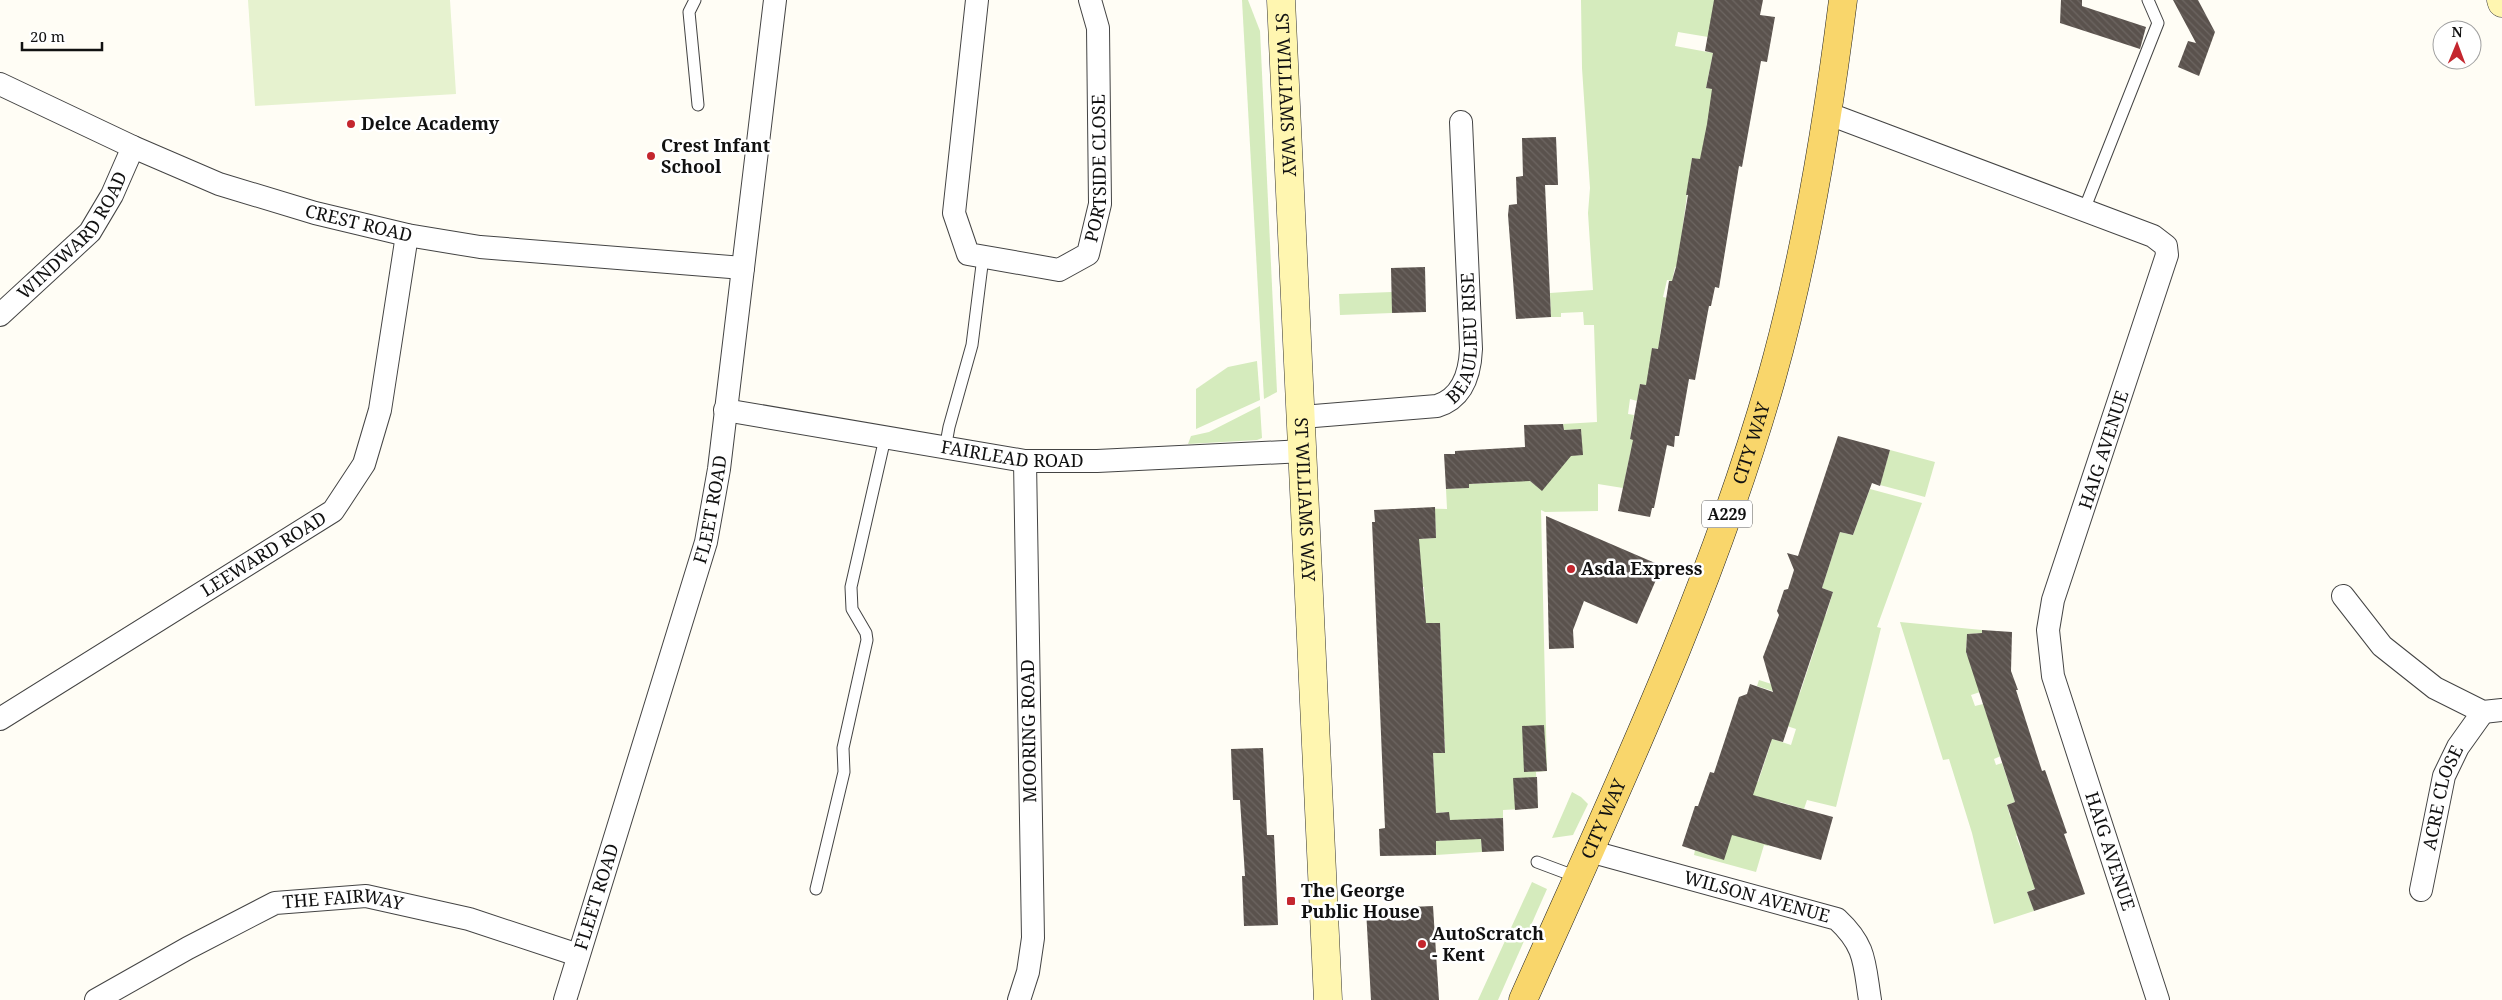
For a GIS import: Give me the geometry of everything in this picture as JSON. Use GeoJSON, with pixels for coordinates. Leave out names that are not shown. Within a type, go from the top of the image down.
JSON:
{"type":"FeatureCollection","features":[{"type":"Feature","properties":{"kind":"main road","name":"CITY WAY"},"geometry":{"type":"LineString","coordinates":[[1523,1000],[1589,851],[1708,570],[1747,457],[1771,378],[1794,284],[1829,114],[1843,0]]}},
{"type":"Feature","properties":{"kind":"street","name":"FLEET ROAD"},"geometry":{"type":"LineString","coordinates":[[565,1000],[703,555],[716,492],[775,0]]}},
{"type":"Feature","properties":{"kind":"street","name":"PORTSIDE CLOSE"},"geometry":{"type":"LineString","coordinates":[[977,0],[954,213],[968,254],[1059,270],[1088,254],[1100,204],[1098,28],[1090,0]]}},
{"type":"Feature","properties":{"kind":"street","name":"ST WILLIAMS WAY"},"geometry":{"type":"LineString","coordinates":[[1281,0],[1304,451],[1316,788],[1328,1000]]}},
{"type":"Feature","properties":{"kind":"street","name":"CREST ROAD"},"geometry":{"type":"LineString","coordinates":[[0,84],[133,147],[219,184],[315,213],[407,235],[480,247],[742,268]]}},
{"type":"Feature","properties":{"kind":"street","name":"HAIG AVENUE"},"geometry":{"type":"LineString","coordinates":[[1829,114],[2153,236],[2164,243],[2167,249],[2164,264],[2113,425],[2053,600],[2048,630],[2053,676],[2158,1000]]}},
{"type":"Feature","properties":{"kind":"street","name":"BEAULIEU RISE"},"geometry":{"type":"LineString","coordinates":[[1302,417],[1437,406],[1453,396],[1466,381],[1470,366],[1471,349],[1462,122]]}},
{"type":"Feature","properties":{"kind":"street","name":"WINDWARD ROAD"},"geometry":{"type":"LineString","coordinates":[[0,315],[90,232],[112,195],[133,147]]}},
{"type":"Feature","properties":{"kind":"street","name":"LEEWARD ROAD"},"geometry":{"type":"LineString","coordinates":[[0,720],[333,511],[364,464],[380,410],[407,235]]}},
{"type":"Feature","properties":{"kind":"street","name":"FAIRLEAD ROAD"},"geometry":{"type":"LineString","coordinates":[[725,410],[1024,461],[1088,461],[1304,451]]}},
{"type":"Feature","properties":{"kind":"street","name":"MOORING ROAD"},"geometry":{"type":"LineString","coordinates":[[1019,1000],[1028,972],[1033,938],[1024,461]]}},
{"type":"Feature","properties":{"kind":"street"},"geometry":{"type":"LineString","coordinates":[[2343,596],[2382,646],[2435,688],[2492,711]]}},
{"type":"Feature","properties":{"kind":"street","name":"ACRE CLOSE"},"geometry":{"type":"LineString","coordinates":[[2421,890],[2444,776],[2458,747],[2492,711]]}},
{"type":"Feature","properties":{"kind":"street","name":"WILSON AVENUE"},"geometry":{"type":"LineString","coordinates":[[1589,851],[1837,919],[1852,932],[1863,952],[1870,1000]]}},
{"type":"Feature","properties":{"kind":"street","name":"THE FAIRWAY"},"geometry":{"type":"LineString","coordinates":[[96,1000],[188,948],[275,903],[366,896],[469,919],[578,955]]}},
{"type":"Feature","properties":{"kind":"lane"},"geometry":{"type":"LineString","coordinates":[[695,0],[689,12],[698,105]]}},
{"type":"Feature","properties":{"kind":"lane"},"geometry":{"type":"LineString","coordinates":[[2084,210],[2158,23],[2148,0]]}},
{"type":"Feature","properties":{"kind":"lane"},"geometry":{"type":"LineString","coordinates":[[945,449],[949,427],[972,345],[983,257]]}},
{"type":"Feature","properties":{"kind":"lane"},"geometry":{"type":"LineString","coordinates":[[816,889],[844,772],[843,748],[867,640],[866,633],[852,612],[852,587],[885,438]]}},
{"type":"Feature","properties":{"kind":"lane"},"geometry":{"type":"LineString","coordinates":[[1537,862],[1577,877]]}},
{"type":"Feature","properties":{"kind":"green space"},"geometry":{"type":"Polygon","coordinates":[[[248,0],[450,0],[456,94],[255,106],[248,0]]]}},
{"type":"Feature","properties":{"kind":"green space"},"geometry":{"type":"Polygon","coordinates":[[[1242,0],[1248,0],[1260,31],[1277,392],[1264,399],[1242,0]]]}},
{"type":"Feature","properties":{"kind":"green space"},"geometry":{"type":"Polygon","coordinates":[[[1581,0],[1731,0],[1708,37],[1678,32],[1675,46],[1713,53],[1706,88],[1724,91],[1709,117],[1707,139],[1712,161],[1692,158],[1682,232],[1681,268],[1675,267],[1672,281],[1667,280],[1663,297],[1676,300],[1662,323],[1660,334],[1669,336],[1667,350],[1652,348],[1666,389],[1640,384],[1637,401],[1630,399],[1628,414],[1634,415],[1630,439],[1652,443],[1650,453],[1631,450],[1623,488],[1598,484],[1598,511],[1545,512],[1541,510],[1547,771],[1536,772],[1538,808],[1503,810],[1503,818],[1480,819],[1482,852],[1436,855],[1436,841],[1450,840],[1449,812],[1435,813],[1387,774],[1434,773],[1433,753],[1445,753],[1445,739],[1420,740],[1419,659],[1441,658],[1440,623],[1380,625],[1413,608],[1425,607],[1424,587],[1413,587],[1400,540],[1436,538],[1435,513],[1409,508],[1447,509],[1446,489],[1468,488],[1469,484],[1504,482],[1503,459],[1535,485],[1559,456],[1582,455],[1581,429],[1564,430],[1563,424],[1597,422],[1594,325],[1584,325],[1583,312],[1561,313],[1561,317],[1551,317],[1550,293],[1593,290],[1588,213],[1590,188],[1582,68],[1581,0]]]}},
{"type":"Feature","properties":{"kind":"green space"},"geometry":{"type":"Polygon","coordinates":[[[1392,292],[1392,313],[1340,315],[1339,294],[1392,292]]]}},
{"type":"Feature","properties":{"kind":"green space"},"geometry":{"type":"Polygon","coordinates":[[[1257,361],[1260,400],[1196,429],[1196,389],[1228,367],[1257,361]]]}},
{"type":"Feature","properties":{"kind":"green space"},"geometry":{"type":"Polygon","coordinates":[[[1260,406],[1262,438],[1257,440],[1188,444],[1191,436],[1209,432],[1260,406]]]}},
{"type":"Feature","properties":{"kind":"green space"},"geometry":{"type":"Polygon","coordinates":[[[1890,450],[1935,462],[1925,497],[1880,485],[1890,450]]]}},
{"type":"Feature","properties":{"kind":"green space"},"geometry":{"type":"Polygon","coordinates":[[[1870,489],[1922,503],[1877,627],[1881,628],[1836,807],[1807,800],[1804,809],[1780,802],[1768,846],[1764,845],[1756,872],[1694,855],[1695,850],[1735,815],[1716,769],[1758,782],[1771,743],[1738,728],[1791,745],[1796,729],[1781,724],[1776,692],[1757,686],[1759,680],[1800,693],[1818,639],[1816,612],[1826,615],[1833,592],[1822,588],[1840,532],[1853,535],[1870,489]]]}},
{"type":"Feature","properties":{"kind":"green space"},"geometry":{"type":"Polygon","coordinates":[[[1900,622],[1982,630],[1982,633],[1967,634],[1966,654],[1981,656],[1980,692],[1971,695],[1975,706],[1983,704],[2001,756],[1994,759],[1996,765],[2002,763],[2015,802],[2007,805],[2010,816],[2028,832],[2016,836],[2036,888],[2027,892],[2034,911],[1994,924],[1972,833],[1949,759],[1943,760],[1900,622]]]}},
{"type":"Feature","properties":{"kind":"green space"},"geometry":{"type":"Polygon","coordinates":[[[1572,792],[1588,804],[1573,835],[1552,838],[1572,792]]]}},
{"type":"Feature","properties":{"kind":"green space"},"geometry":{"type":"Polygon","coordinates":[[[1532,882],[1547,889],[1498,1000],[1478,1000],[1532,882]]]}},
{"type":"Feature","properties":{"kind":"building"},"geometry":{"type":"Polygon","coordinates":[[[1714,0],[1763,0],[1760,15],[1775,17],[1767,62],[1761,61],[1742,167],[1739,166],[1719,288],[1715,287],[1711,306],[1709,306],[1695,380],[1689,379],[1679,436],[1675,436],[1674,447],[1667,445],[1654,508],[1652,508],[1650,517],[1618,511],[1633,440],[1630,439],[1640,384],[1646,385],[1652,348],[1658,349],[1669,281],[1672,281],[1676,267],[1692,158],[1700,159],[1707,124],[1712,89],[1706,88],[1713,53],[1705,51],[1714,0]]]}},
{"type":"Feature","properties":{"kind":"building"},"geometry":{"type":"Polygon","coordinates":[[[2061,0],[2082,0],[2082,6],[2146,27],[2140,49],[2060,23],[2061,0]]]}},
{"type":"Feature","properties":{"kind":"building"},"geometry":{"type":"Polygon","coordinates":[[[2173,0],[2198,0],[2215,32],[2199,76],[2178,67],[2188,41],[2196,43],[2173,0]]]}},
{"type":"Feature","properties":{"kind":"building"},"geometry":{"type":"Polygon","coordinates":[[[1556,137],[1558,185],[1545,185],[1551,317],[1516,319],[1508,215],[1509,205],[1517,204],[1516,177],[1523,176],[1522,138],[1556,137]]]}},
{"type":"Feature","properties":{"kind":"building"},"geometry":{"type":"Polygon","coordinates":[[[1425,267],[1426,312],[1392,313],[1391,268],[1425,267]]]}},
{"type":"Feature","properties":{"kind":"building"},"geometry":{"type":"Polygon","coordinates":[[[1563,424],[1564,430],[1581,429],[1583,455],[1571,456],[1542,491],[1530,481],[1469,484],[1469,488],[1446,489],[1444,454],[1455,454],[1455,451],[1525,447],[1524,425],[1563,424]]]}},
{"type":"Feature","properties":{"kind":"building"},"geometry":{"type":"Polygon","coordinates":[[[1838,436],[1890,450],[1880,486],[1872,483],[1853,535],[1840,532],[1822,588],[1833,592],[1783,742],[1772,739],[1753,795],[1833,817],[1821,860],[1732,835],[1724,860],[1682,846],[1695,806],[1698,806],[1710,772],[1714,773],[1739,697],[1747,694],[1750,684],[1773,692],[1763,657],[1779,615],[1777,611],[1784,590],[1788,589],[1794,570],[1787,553],[1798,556],[1838,436]]]}},
{"type":"Feature","properties":{"kind":"building"},"geometry":{"type":"Polygon","coordinates":[[[1435,507],[1436,538],[1419,539],[1426,623],[1440,623],[1445,753],[1433,753],[1436,813],[1449,812],[1450,820],[1503,818],[1504,851],[1482,852],[1481,839],[1436,841],[1436,855],[1380,856],[1379,829],[1385,828],[1372,522],[1375,522],[1374,510],[1435,507]]]}},
{"type":"Feature","properties":{"kind":"building"},"geometry":{"type":"Polygon","coordinates":[[[1546,516],[1662,566],[1637,624],[1584,601],[1573,630],[1574,648],[1549,649],[1546,516]]]}},
{"type":"Feature","properties":{"kind":"building"},"geometry":{"type":"Polygon","coordinates":[[[1982,630],[2012,632],[2011,671],[2018,690],[2016,690],[2042,771],[2045,770],[2067,833],[2064,834],[2085,894],[2034,911],[2027,892],[2035,889],[2007,805],[2015,802],[1966,652],[1967,634],[1982,633],[1982,630]]]}},
{"type":"Feature","properties":{"kind":"building"},"geometry":{"type":"Polygon","coordinates":[[[1544,725],[1547,771],[1524,772],[1522,726],[1544,725]]]}},
{"type":"Feature","properties":{"kind":"building"},"geometry":{"type":"Polygon","coordinates":[[[1263,748],[1267,835],[1274,835],[1278,925],[1244,926],[1242,876],[1245,876],[1240,800],[1233,800],[1231,749],[1263,748]]]}},
{"type":"Feature","properties":{"kind":"building"},"geometry":{"type":"Polygon","coordinates":[[[1537,777],[1538,808],[1515,810],[1513,778],[1537,777]]]}},
{"type":"Feature","properties":{"kind":"building"},"geometry":{"type":"Polygon","coordinates":[[[1433,906],[1439,1000],[1371,1000],[1366,909],[1433,906]]]}},
{"type":"Feature","properties":{"kind":"place","name":"Delce Academy"},"geometry":{"type":"Point","coordinates":[351,124]}},
{"type":"Feature","properties":{"kind":"place","name":"Crest Infant School"},"geometry":{"type":"Point","coordinates":[651,156]}},
{"type":"Feature","properties":{"kind":"place","name":"Asda Express"},"geometry":{"type":"Point","coordinates":[1571,569]}},
{"type":"Feature","properties":{"kind":"place","name":"The George Public House"},"geometry":{"type":"Point","coordinates":[1291,901]}},
{"type":"Feature","properties":{"kind":"place","name":"AutoScratch - Kent"},"geometry":{"type":"Point","coordinates":[1422,944]}}]}
